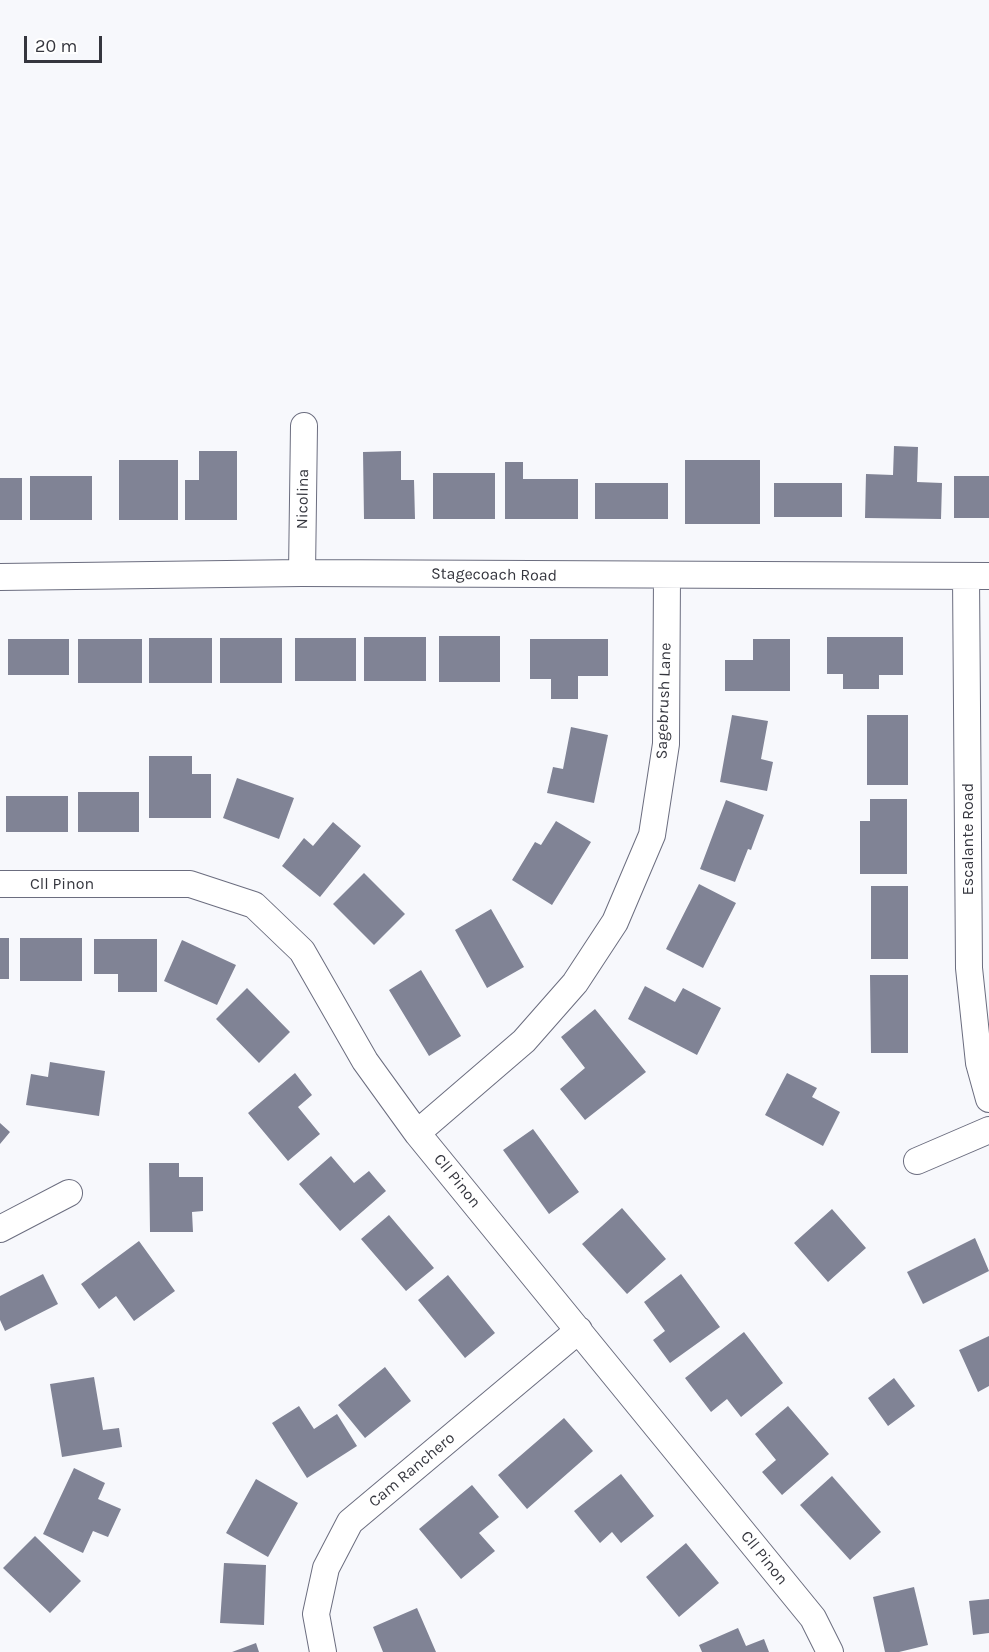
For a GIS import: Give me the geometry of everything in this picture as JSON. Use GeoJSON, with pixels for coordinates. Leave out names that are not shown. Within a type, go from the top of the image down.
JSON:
{"type":"FeatureCollection","features":[{"type":"Feature","properties":{"kind":"street","name":"Nicolina"},"geometry":{"type":"LineString","coordinates":[[302,573],[304,426]]}},
{"type":"Feature","properties":{"kind":"street","name":"Stagecoach Road"},"geometry":{"type":"LineString","coordinates":[[0,577],[302,573],[977,576]]}},
{"type":"Feature","properties":{"kind":"street","name":"Sagebrush Lane"},"geometry":{"type":"LineString","coordinates":[[417,1133],[524,1041],[575,983],[615,922],[652,835],[666,744],[667,576]]}},
{"type":"Feature","properties":{"kind":"street","name":"Escalante Road"},"geometry":{"type":"LineString","coordinates":[[977,576],[969,968],[979,1063],[989,1099]]}},
{"type":"Feature","properties":{"kind":"street","name":"Cll Pinon"},"geometry":{"type":"LineString","coordinates":[[0,884],[190,884],[254,905],[302,951],[365,1061],[417,1133],[813,1618],[830,1652]]}},
{"type":"Feature","properties":{"kind":"street"},"geometry":{"type":"LineString","coordinates":[[917,1161],[989,1130]]}},
{"type":"Feature","properties":{"kind":"street"},"geometry":{"type":"LineString","coordinates":[[0,1229],[69,1193]]}},
{"type":"Feature","properties":{"kind":"street","name":"Cam Ranchero"},"geometry":{"type":"LineString","coordinates":[[323,1652],[315,1614],[326,1568],[350,1522],[579,1330]]}},
{"type":"Feature","properties":{"kind":"building"},"geometry":{"type":"Polygon","coordinates":[[[894,446],[918,447],[917,482],[942,483],[941,519],[865,518],[866,474],[893,475],[894,446]]]}},
{"type":"Feature","properties":{"kind":"building"},"geometry":{"type":"Polygon","coordinates":[[[199,451],[237,451],[237,520],[185,520],[185,480],[199,480],[199,451]]]}},
{"type":"Feature","properties":{"kind":"building"},"geometry":{"type":"Polygon","coordinates":[[[401,451],[401,480],[414,480],[415,519],[364,519],[363,452],[401,451]]]}},
{"type":"Feature","properties":{"kind":"building"},"geometry":{"type":"Polygon","coordinates":[[[119,460],[178,460],[178,520],[119,520],[119,460]]]}},
{"type":"Feature","properties":{"kind":"building"},"geometry":{"type":"Polygon","coordinates":[[[685,460],[760,460],[760,524],[685,524],[685,460]]]}},
{"type":"Feature","properties":{"kind":"building"},"geometry":{"type":"Polygon","coordinates":[[[505,462],[523,462],[523,479],[578,479],[578,519],[505,519],[505,462]]]}},
{"type":"Feature","properties":{"kind":"building"},"geometry":{"type":"Polygon","coordinates":[[[433,473],[495,473],[495,519],[433,519],[433,473]]]}},
{"type":"Feature","properties":{"kind":"building"},"geometry":{"type":"Polygon","coordinates":[[[30,476],[92,476],[92,520],[30,520],[30,476]]]}},
{"type":"Feature","properties":{"kind":"building"},"geometry":{"type":"Polygon","coordinates":[[[954,476],[989,476],[989,518],[954,518],[954,476]]]}},
{"type":"Feature","properties":{"kind":"building"},"geometry":{"type":"Polygon","coordinates":[[[0,478],[22,478],[22,520],[0,520],[0,478]]]}},
{"type":"Feature","properties":{"kind":"building"},"geometry":{"type":"Polygon","coordinates":[[[595,483],[668,483],[668,519],[595,519],[595,483]]]}},
{"type":"Feature","properties":{"kind":"building"},"geometry":{"type":"Polygon","coordinates":[[[774,483],[842,483],[842,517],[774,517],[774,483]]]}},
{"type":"Feature","properties":{"kind":"building"},"geometry":{"type":"Polygon","coordinates":[[[439,636],[500,636],[500,682],[439,682],[439,636]]]}},
{"type":"Feature","properties":{"kind":"building"},"geometry":{"type":"Polygon","coordinates":[[[364,637],[426,637],[426,681],[364,681],[364,637]]]}},
{"type":"Feature","properties":{"kind":"building"},"geometry":{"type":"Polygon","coordinates":[[[827,637],[903,637],[903,675],[879,675],[879,689],[843,689],[843,674],[827,674],[827,637]]]}},
{"type":"Feature","properties":{"kind":"building"},"geometry":{"type":"Polygon","coordinates":[[[149,638],[212,638],[212,683],[149,683],[149,638]]]}},
{"type":"Feature","properties":{"kind":"building"},"geometry":{"type":"Polygon","coordinates":[[[220,638],[282,638],[282,683],[220,683],[220,638]]]}},
{"type":"Feature","properties":{"kind":"building"},"geometry":{"type":"Polygon","coordinates":[[[295,638],[356,638],[356,681],[295,681],[295,638]]]}},
{"type":"Feature","properties":{"kind":"building"},"geometry":{"type":"Polygon","coordinates":[[[8,639],[69,639],[69,675],[8,675],[8,639]]]}},
{"type":"Feature","properties":{"kind":"building"},"geometry":{"type":"Polygon","coordinates":[[[78,639],[142,639],[142,683],[78,683],[78,639]]]}},
{"type":"Feature","properties":{"kind":"building"},"geometry":{"type":"Polygon","coordinates":[[[530,639],[608,639],[608,676],[578,676],[578,699],[551,699],[551,679],[530,679],[530,639]]]}},
{"type":"Feature","properties":{"kind":"building"},"geometry":{"type":"Polygon","coordinates":[[[753,639],[790,639],[790,691],[725,691],[725,660],[753,660],[753,639]]]}},
{"type":"Feature","properties":{"kind":"building"},"geometry":{"type":"Polygon","coordinates":[[[732,715],[768,721],[761,759],[773,762],[767,791],[720,782],[732,715]]]}},
{"type":"Feature","properties":{"kind":"building"},"geometry":{"type":"Polygon","coordinates":[[[867,715],[908,715],[908,785],[867,785],[867,715]]]}},
{"type":"Feature","properties":{"kind":"building"},"geometry":{"type":"Polygon","coordinates":[[[571,727],[608,735],[594,803],[547,793],[553,767],[563,769],[571,727]]]}},
{"type":"Feature","properties":{"kind":"building"},"geometry":{"type":"Polygon","coordinates":[[[149,756],[192,756],[192,774],[211,774],[211,818],[149,818],[149,756]]]}},
{"type":"Feature","properties":{"kind":"building"},"geometry":{"type":"Polygon","coordinates":[[[237,778],[294,798],[279,839],[223,818],[237,778]]]}},
{"type":"Feature","properties":{"kind":"building"},"geometry":{"type":"Polygon","coordinates":[[[78,792],[139,792],[139,832],[78,832],[78,792]]]}},
{"type":"Feature","properties":{"kind":"building"},"geometry":{"type":"Polygon","coordinates":[[[6,796],[68,796],[68,832],[6,832],[6,796]]]}},
{"type":"Feature","properties":{"kind":"building"},"geometry":{"type":"Polygon","coordinates":[[[870,799],[907,799],[907,874],[860,874],[860,821],[870,821],[870,799]]]}},
{"type":"Feature","properties":{"kind":"building"},"geometry":{"type":"Polygon","coordinates":[[[726,800],[764,815],[751,850],[748,849],[735,882],[700,869],[726,800]]]}},
{"type":"Feature","properties":{"kind":"building"},"geometry":{"type":"Polygon","coordinates":[[[556,821],[591,842],[552,905],[512,880],[535,842],[541,845],[556,821]]]}},
{"type":"Feature","properties":{"kind":"building"},"geometry":{"type":"Polygon","coordinates":[[[333,822],[361,846],[320,897],[282,866],[304,838],[313,846],[333,822]]]}},
{"type":"Feature","properties":{"kind":"building"},"geometry":{"type":"Polygon","coordinates":[[[364,873],[405,914],[374,945],[333,904],[364,873]]]}},
{"type":"Feature","properties":{"kind":"building"},"geometry":{"type":"Polygon","coordinates":[[[699,884],[736,903],[703,968],[666,949],[699,884]]]}},
{"type":"Feature","properties":{"kind":"building"},"geometry":{"type":"Polygon","coordinates":[[[871,886],[908,886],[908,959],[871,959],[871,886]]]}},
{"type":"Feature","properties":{"kind":"building"},"geometry":{"type":"Polygon","coordinates":[[[491,909],[524,967],[487,988],[455,930],[491,909]]]}},
{"type":"Feature","properties":{"kind":"building"},"geometry":{"type":"Polygon","coordinates":[[[0,938],[9,938],[9,979],[0,979],[0,938]]]}},
{"type":"Feature","properties":{"kind":"building"},"geometry":{"type":"Polygon","coordinates":[[[20,938],[82,938],[82,981],[20,981],[20,938]]]}},
{"type":"Feature","properties":{"kind":"building"},"geometry":{"type":"Polygon","coordinates":[[[94,939],[157,939],[157,992],[118,992],[118,974],[94,974],[94,939]]]}},
{"type":"Feature","properties":{"kind":"building"},"geometry":{"type":"Polygon","coordinates":[[[182,940],[236,965],[217,1005],[164,981],[182,940]]]}},
{"type":"Feature","properties":{"kind":"building"},"geometry":{"type":"Polygon","coordinates":[[[421,970],[461,1036],[429,1056],[389,990],[421,970]]]}},
{"type":"Feature","properties":{"kind":"building"},"geometry":{"type":"Polygon","coordinates":[[[870,975],[908,975],[908,1053],[871,1053],[870,975]]]}},
{"type":"Feature","properties":{"kind":"building"},"geometry":{"type":"Polygon","coordinates":[[[645,986],[675,1002],[683,988],[721,1008],[697,1055],[628,1019],[645,986]]]}},
{"type":"Feature","properties":{"kind":"building"},"geometry":{"type":"Polygon","coordinates":[[[247,988],[290,1032],[259,1063],[216,1019],[247,988]]]}},
{"type":"Feature","properties":{"kind":"building"},"geometry":{"type":"Polygon","coordinates":[[[595,1009],[646,1072],[585,1120],[560,1089],[585,1068],[561,1037],[595,1009]]]}},
{"type":"Feature","properties":{"kind":"building"},"geometry":{"type":"Polygon","coordinates":[[[50,1062],[105,1071],[99,1116],[26,1105],[31,1074],[48,1077],[50,1062]]]}},
{"type":"Feature","properties":{"kind":"building"},"geometry":{"type":"Polygon","coordinates":[[[295,1073],[312,1095],[298,1107],[320,1134],[288,1161],[248,1113],[295,1073]]]}},
{"type":"Feature","properties":{"kind":"building"},"geometry":{"type":"Polygon","coordinates":[[[787,1073],[817,1088],[812,1097],[840,1112],[823,1146],[765,1115],[787,1073]]]}},
{"type":"Feature","properties":{"kind":"building"},"geometry":{"type":"Polygon","coordinates":[[[0,1123],[10,1132],[0,1144],[0,1123]]]}},
{"type":"Feature","properties":{"kind":"building"},"geometry":{"type":"Polygon","coordinates":[[[533,1129],[579,1192],[549,1214],[503,1150],[533,1129]]]}},
{"type":"Feature","properties":{"kind":"building"},"geometry":{"type":"Polygon","coordinates":[[[331,1156],[354,1183],[369,1171],[386,1191],[340,1231],[299,1184],[331,1156]]]}},
{"type":"Feature","properties":{"kind":"building"},"geometry":{"type":"Polygon","coordinates":[[[149,1163],[179,1163],[179,1177],[203,1177],[203,1211],[192,1212],[193,1232],[150,1232],[149,1163]]]}},
{"type":"Feature","properties":{"kind":"building"},"geometry":{"type":"Polygon","coordinates":[[[622,1208],[666,1259],[627,1294],[582,1244],[622,1208]]]}},
{"type":"Feature","properties":{"kind":"building"},"geometry":{"type":"Polygon","coordinates":[[[832,1209],[866,1248],[828,1282],[794,1243],[832,1209]]]}},
{"type":"Feature","properties":{"kind":"building"},"geometry":{"type":"Polygon","coordinates":[[[389,1215],[434,1268],[406,1291],[361,1239],[389,1215]]]}},
{"type":"Feature","properties":{"kind":"building"},"geometry":{"type":"Polygon","coordinates":[[[975,1238],[989,1271],[923,1304],[907,1272],[975,1238]]]}},
{"type":"Feature","properties":{"kind":"building"},"geometry":{"type":"Polygon","coordinates":[[[139,1241],[175,1291],[134,1321],[116,1296],[99,1309],[81,1284],[139,1241]]]}},
{"type":"Feature","properties":{"kind":"building"},"geometry":{"type":"Polygon","coordinates":[[[43,1274],[58,1304],[5,1331],[0,1320],[0,1296],[43,1274]]]}},
{"type":"Feature","properties":{"kind":"building"},"geometry":{"type":"Polygon","coordinates":[[[681,1274],[720,1327],[670,1363],[653,1340],[665,1331],[644,1302],[681,1274]]]}},
{"type":"Feature","properties":{"kind":"building"},"geometry":{"type":"Polygon","coordinates":[[[448,1275],[495,1333],[465,1358],[418,1300],[448,1275]]]}},
{"type":"Feature","properties":{"kind":"building"},"geometry":{"type":"Polygon","coordinates":[[[744,1332],[783,1383],[741,1417],[727,1399],[711,1412],[685,1378],[744,1332]]]}},
{"type":"Feature","properties":{"kind":"building"},"geometry":{"type":"Polygon","coordinates":[[[989,1336],[989,1386],[978,1392],[959,1350],[989,1336]]]}},
{"type":"Feature","properties":{"kind":"building"},"geometry":{"type":"Polygon","coordinates":[[[385,1367],[411,1401],[365,1438],[338,1405],[385,1367]]]}},
{"type":"Feature","properties":{"kind":"building"},"geometry":{"type":"Polygon","coordinates":[[[94,1377],[103,1430],[119,1428],[122,1447],[62,1457],[50,1384],[94,1377]]]}},
{"type":"Feature","properties":{"kind":"building"},"geometry":{"type":"Polygon","coordinates":[[[894,1378],[915,1406],[888,1426],[868,1398],[894,1378]]]}},
{"type":"Feature","properties":{"kind":"building"},"geometry":{"type":"Polygon","coordinates":[[[299,1406],[314,1429],[337,1414],[357,1446],[307,1478],[272,1423],[299,1406]]]}},
{"type":"Feature","properties":{"kind":"building"},"geometry":{"type":"Polygon","coordinates":[[[788,1406],[829,1454],[782,1495],[762,1472],[776,1460],[755,1434],[788,1406]]]}},
{"type":"Feature","properties":{"kind":"building"},"geometry":{"type":"Polygon","coordinates":[[[564,1418],[593,1451],[527,1509],[498,1475],[564,1418]]]}},
{"type":"Feature","properties":{"kind":"building"},"geometry":{"type":"Polygon","coordinates":[[[74,1468],[105,1483],[98,1499],[121,1509],[108,1537],[93,1531],[83,1553],[43,1534],[74,1468]]]}},
{"type":"Feature","properties":{"kind":"building"},"geometry":{"type":"Polygon","coordinates":[[[621,1474],[654,1516],[621,1543],[612,1532],[600,1543],[574,1511],[621,1474]]]}},
{"type":"Feature","properties":{"kind":"building"},"geometry":{"type":"Polygon","coordinates":[[[832,1476],[881,1532],[850,1560],[800,1505],[832,1476]]]}},
{"type":"Feature","properties":{"kind":"building"},"geometry":{"type":"Polygon","coordinates":[[[256,1479],[298,1503],[268,1557],[226,1533],[256,1479]]]}},
{"type":"Feature","properties":{"kind":"building"},"geometry":{"type":"Polygon","coordinates":[[[472,1485],[499,1517],[479,1533],[495,1551],[461,1579],[419,1529],[472,1485]]]}},
{"type":"Feature","properties":{"kind":"building"},"geometry":{"type":"Polygon","coordinates":[[[35,1536],[81,1581],[50,1613],[3,1568],[35,1536]]]}},
{"type":"Feature","properties":{"kind":"building"},"geometry":{"type":"Polygon","coordinates":[[[686,1543],[719,1583],[679,1617],[646,1577],[686,1543]]]}},
{"type":"Feature","properties":{"kind":"building"},"geometry":{"type":"Polygon","coordinates":[[[224,1563],[266,1565],[264,1625],[220,1623],[224,1563]]]}},
{"type":"Feature","properties":{"kind":"building"},"geometry":{"type":"Polygon","coordinates":[[[914,1587],[928,1645],[899,1652],[885,1652],[873,1597],[914,1587]]]}},
{"type":"Feature","properties":{"kind":"building"},"geometry":{"type":"Polygon","coordinates":[[[989,1599],[989,1633],[973,1635],[969,1601],[989,1599]]]}},
{"type":"Feature","properties":{"kind":"building"},"geometry":{"type":"Polygon","coordinates":[[[417,1608],[436,1652],[383,1652],[373,1627],[417,1608]]]}},
{"type":"Feature","properties":{"kind":"building"},"geometry":{"type":"Polygon","coordinates":[[[738,1628],[746,1646],[764,1639],[769,1652],[702,1652],[699,1645],[738,1628]]]}},
{"type":"Feature","properties":{"kind":"building"},"geometry":{"type":"Polygon","coordinates":[[[256,1643],[259,1652],[232,1652],[256,1643]]]}}]}
